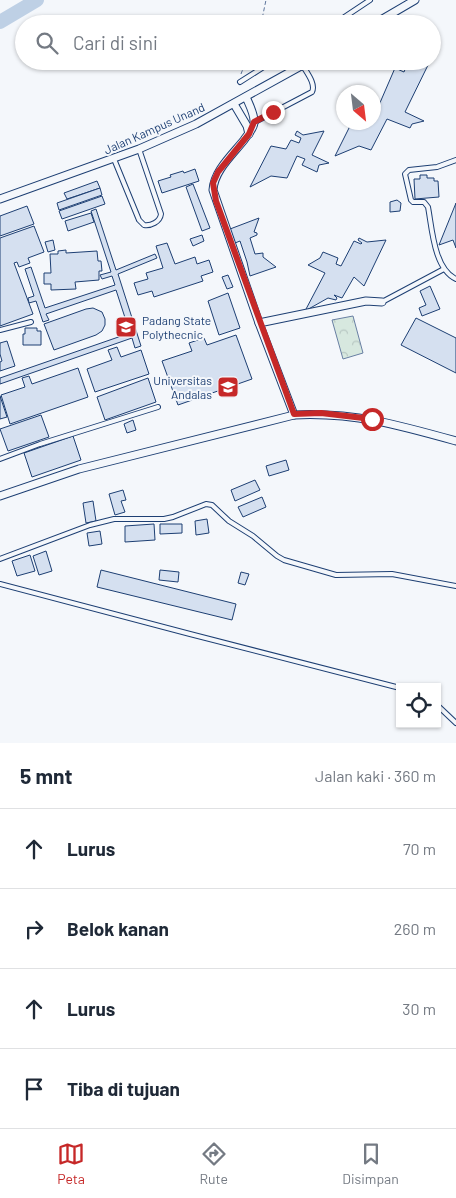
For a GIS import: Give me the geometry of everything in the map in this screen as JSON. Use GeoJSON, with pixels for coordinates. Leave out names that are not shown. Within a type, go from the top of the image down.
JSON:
{"type":"FeatureCollection","features":[{"type":"Feature","properties":{"kind":"street"},"geometry":{"type":"LineString","coordinates":[[389,15],[415,0]]}},
{"type":"Feature","properties":{"kind":"street","name":"Jalan Kampus Unand"},"geometry":{"type":"LineString","coordinates":[[0,199],[139,150],[234,104],[296,70]]}},
{"type":"Feature","properties":{"kind":"street"},"geometry":{"type":"LineString","coordinates":[[246,97],[254,122],[218,172],[213,183],[213,190],[259,323],[294,414]]}},
{"type":"Feature","properties":{"kind":"street"},"geometry":{"type":"LineString","coordinates":[[234,104],[248,130]]}},
{"type":"Feature","properties":{"kind":"street"},"geometry":{"type":"LineString","coordinates":[[259,323],[366,301],[382,302]]}},
{"type":"Feature","properties":{"kind":"street"},"geometry":{"type":"LineString","coordinates":[[0,496],[79,470],[294,414],[321,413],[372,419],[456,441]]}},
{"type":"Feature","properties":{"kind":"lane"},"geometry":{"type":"LineString","coordinates":[[348,15],[370,0]]}},
{"type":"Feature","properties":{"kind":"lane"},"geometry":{"type":"LineString","coordinates":[[240,82],[259,70]]}},
{"type":"Feature","properties":{"kind":"lane"},"geometry":{"type":"LineString","coordinates":[[254,122],[312,92],[313,84],[305,70]]}},
{"type":"Feature","properties":{"kind":"lane"},"geometry":{"type":"LineString","coordinates":[[114,160],[139,220],[144,225],[153,224],[161,214],[139,150]]}},
{"type":"Feature","properties":{"kind":"lane"},"geometry":{"type":"LineString","coordinates":[[456,160],[437,167],[409,170],[405,174],[411,200],[413,202],[424,202],[428,207],[437,253],[444,269],[456,279]]}},
{"type":"Feature","properties":{"kind":"lane"},"geometry":{"type":"LineString","coordinates":[[382,302],[444,269]]}},
{"type":"Feature","properties":{"kind":"lane"},"geometry":{"type":"LineString","coordinates":[[0,330],[30,322]]}},
{"type":"Feature","properties":{"kind":"lane"},"geometry":{"type":"LineString","coordinates":[[0,459],[40,444],[158,407]]}},
{"type":"Feature","properties":{"kind":"lane"},"geometry":{"type":"LineString","coordinates":[[0,559],[90,525],[114,519],[164,519],[206,504],[212,505],[229,521],[254,536],[284,560],[336,575],[392,574],[456,586]]}},
{"type":"Feature","properties":{"kind":"lane"},"geometry":{"type":"LineString","coordinates":[[0,584],[396,687]]}},
{"type":"Feature","properties":{"kind":"lane"},"geometry":{"type":"LineString","coordinates":[[441,709],[456,723]]}},
{"type":"Feature","properties":{"kind":"path"},"geometry":{"type":"LineString","coordinates":[[263,15],[266,0]]}},
{"type":"Feature","properties":{"kind":"green space"},"geometry":{"type":"Polygon","coordinates":[[[353,316],[363,353],[343,359],[332,320],[353,316]]]}},
{"type":"Feature","properties":{"kind":"building"},"geometry":{"type":"Polygon","coordinates":[[[394,70],[404,72],[405,70],[426,70],[405,112],[424,121],[412,124],[410,128],[387,119],[371,150],[359,146],[335,156],[348,130],[381,130],[381,100],[394,70]]]}},
{"type":"Feature","properties":{"kind":"building"},"geometry":{"type":"Polygon","coordinates":[[[297,131],[303,135],[324,131],[312,155],[329,163],[319,165],[317,172],[302,165],[305,159],[297,156],[287,178],[271,176],[250,187],[271,146],[286,149],[291,140],[299,143],[301,138],[295,135],[297,131]]]}},
{"type":"Feature","properties":{"kind":"building"},"geometry":{"type":"Polygon","coordinates":[[[195,169],[199,181],[162,193],[158,181],[171,177],[170,175],[195,169]]]}},
{"type":"Feature","properties":{"kind":"building"},"geometry":{"type":"Polygon","coordinates":[[[420,175],[427,175],[427,178],[434,178],[434,181],[438,181],[439,197],[415,199],[414,179],[420,179],[420,175]]]}},
{"type":"Feature","properties":{"kind":"building"},"geometry":{"type":"Polygon","coordinates":[[[97,181],[100,188],[67,199],[64,193],[97,181]]]}},
{"type":"Feature","properties":{"kind":"building"},"geometry":{"type":"Polygon","coordinates":[[[193,184],[210,228],[202,231],[186,187],[193,184]]]}},
{"type":"Feature","properties":{"kind":"building"},"geometry":{"type":"Polygon","coordinates":[[[100,188],[102,195],[59,210],[57,203],[100,188]]]}},
{"type":"Feature","properties":{"kind":"building"},"geometry":{"type":"Polygon","coordinates":[[[102,196],[105,204],[62,219],[59,211],[102,196]]]}},
{"type":"Feature","properties":{"kind":"building"},"geometry":{"type":"Polygon","coordinates":[[[397,200],[401,203],[400,211],[390,212],[390,202],[397,200]]]}},
{"type":"Feature","properties":{"kind":"building"},"geometry":{"type":"Polygon","coordinates":[[[456,203],[456,248],[453,240],[439,245],[456,203]]]}},
{"type":"Feature","properties":{"kind":"building"},"geometry":{"type":"Polygon","coordinates":[[[27,206],[34,224],[0,236],[0,216],[27,206]]]}},
{"type":"Feature","properties":{"kind":"building"},"geometry":{"type":"Polygon","coordinates":[[[96,209],[116,270],[155,254],[157,258],[118,274],[141,346],[135,348],[132,338],[0,384],[0,378],[130,333],[116,290],[46,314],[49,320],[43,322],[36,301],[29,303],[28,298],[34,296],[25,269],[31,267],[45,308],[115,285],[112,276],[102,279],[100,275],[111,272],[91,211],[96,209]]]}},
{"type":"Feature","properties":{"kind":"building"},"geometry":{"type":"Polygon","coordinates":[[[91,213],[94,222],[68,231],[65,221],[91,213]]]}},
{"type":"Feature","properties":{"kind":"building"},"geometry":{"type":"Polygon","coordinates":[[[259,218],[254,232],[257,235],[250,238],[255,254],[263,253],[263,257],[276,267],[250,276],[240,241],[235,243],[230,229],[259,218]]]}},
{"type":"Feature","properties":{"kind":"building"},"geometry":{"type":"Polygon","coordinates":[[[34,226],[44,252],[28,258],[30,263],[19,267],[17,262],[14,263],[33,314],[0,326],[0,238],[34,226]]]}},
{"type":"Feature","properties":{"kind":"building"},"geometry":{"type":"Polygon","coordinates":[[[202,235],[204,241],[193,246],[190,239],[202,235]]]}},
{"type":"Feature","properties":{"kind":"building"},"geometry":{"type":"Polygon","coordinates":[[[359,238],[367,242],[386,240],[364,286],[354,277],[342,298],[334,295],[337,298],[336,300],[328,298],[305,311],[325,273],[308,265],[320,258],[323,252],[338,258],[336,264],[341,266],[354,241],[362,243],[358,240],[359,238]]]}},
{"type":"Feature","properties":{"kind":"building"},"geometry":{"type":"Polygon","coordinates":[[[53,240],[55,250],[48,252],[45,242],[53,240]]]}},
{"type":"Feature","properties":{"kind":"building"},"geometry":{"type":"Polygon","coordinates":[[[167,243],[175,264],[195,257],[197,264],[209,260],[213,272],[201,276],[203,281],[154,297],[152,291],[138,295],[134,283],[148,279],[146,273],[163,268],[156,246],[167,243]]]}},
{"type":"Feature","properties":{"kind":"building"},"geometry":{"type":"Polygon","coordinates":[[[66,250],[66,253],[97,251],[102,271],[99,271],[99,280],[75,282],[76,289],[51,290],[51,284],[44,284],[44,273],[51,273],[50,254],[58,254],[58,251],[66,250]]]}},
{"type":"Feature","properties":{"kind":"building"},"geometry":{"type":"Polygon","coordinates":[[[228,275],[233,287],[227,289],[222,277],[228,275]]]}},
{"type":"Feature","properties":{"kind":"building"},"geometry":{"type":"Polygon","coordinates":[[[430,286],[440,309],[422,316],[419,308],[426,305],[420,291],[430,286]]]}},
{"type":"Feature","properties":{"kind":"building"},"geometry":{"type":"Polygon","coordinates":[[[228,293],[240,328],[219,335],[208,301],[228,293]]]}},
{"type":"Feature","properties":{"kind":"building"},"geometry":{"type":"Polygon","coordinates":[[[93,308],[102,312],[105,319],[102,331],[96,335],[54,350],[44,324],[93,308]]]}},
{"type":"Feature","properties":{"kind":"building"},"geometry":{"type":"Polygon","coordinates":[[[416,318],[456,338],[456,373],[401,345],[416,318]]]}},
{"type":"Feature","properties":{"kind":"building"},"geometry":{"type":"Polygon","coordinates":[[[25,328],[37,328],[37,331],[41,331],[41,345],[23,345],[25,328]]]}},
{"type":"Feature","properties":{"kind":"building"},"geometry":{"type":"Polygon","coordinates":[[[236,335],[252,379],[178,405],[162,361],[192,351],[189,343],[204,338],[207,345],[236,335]]]}},
{"type":"Feature","properties":{"kind":"building"},"geometry":{"type":"Polygon","coordinates":[[[7,341],[15,366],[0,371],[0,362],[2,361],[0,343],[7,341]]]}},
{"type":"Feature","properties":{"kind":"building"},"geometry":{"type":"Polygon","coordinates":[[[117,347],[121,357],[141,350],[149,374],[95,392],[87,369],[112,360],[108,350],[117,347]]]}},
{"type":"Feature","properties":{"kind":"building"},"geometry":{"type":"Polygon","coordinates":[[[78,368],[88,397],[10,424],[1,395],[25,387],[22,378],[29,376],[32,384],[78,368]]]}},
{"type":"Feature","properties":{"kind":"building"},"geometry":{"type":"Polygon","coordinates":[[[148,378],[156,402],[105,420],[97,397],[148,378]]]}},
{"type":"Feature","properties":{"kind":"building"},"geometry":{"type":"Polygon","coordinates":[[[0,396],[7,417],[0,419],[0,396]]]}},
{"type":"Feature","properties":{"kind":"building"},"geometry":{"type":"Polygon","coordinates":[[[41,415],[49,437],[8,451],[0,429],[41,415]]]}},
{"type":"Feature","properties":{"kind":"building"},"geometry":{"type":"Polygon","coordinates":[[[133,420],[136,430],[127,433],[124,424],[133,420]]]}},
{"type":"Feature","properties":{"kind":"building"},"geometry":{"type":"Polygon","coordinates":[[[73,436],[81,460],[32,477],[24,453],[73,436]]]}},
{"type":"Feature","properties":{"kind":"building"},"geometry":{"type":"Polygon","coordinates":[[[286,460],[289,470],[269,476],[266,466],[286,460]]]}},
{"type":"Feature","properties":{"kind":"building"},"geometry":{"type":"Polygon","coordinates":[[[255,480],[260,490],[235,501],[231,490],[255,480]]]}},
{"type":"Feature","properties":{"kind":"building"},"geometry":{"type":"Polygon","coordinates":[[[123,490],[126,500],[121,501],[125,512],[115,515],[109,494],[123,490]]]}},
{"type":"Feature","properties":{"kind":"building"},"geometry":{"type":"Polygon","coordinates":[[[262,497],[266,507],[243,517],[238,507],[262,497]]]}},
{"type":"Feature","properties":{"kind":"building"},"geometry":{"type":"Polygon","coordinates":[[[93,501],[96,521],[86,523],[83,503],[93,501]]]}},
{"type":"Feature","properties":{"kind":"building"},"geometry":{"type":"Polygon","coordinates":[[[207,519],[209,533],[196,535],[195,521],[207,519]]]}},
{"type":"Feature","properties":{"kind":"building"},"geometry":{"type":"Polygon","coordinates":[[[154,524],[155,540],[125,542],[125,526],[154,524]]]}},
{"type":"Feature","properties":{"kind":"building"},"geometry":{"type":"Polygon","coordinates":[[[160,524],[182,524],[182,533],[160,534],[160,524]]]}},
{"type":"Feature","properties":{"kind":"building"},"geometry":{"type":"Polygon","coordinates":[[[100,531],[102,544],[89,546],[87,533],[100,531]]]}},
{"type":"Feature","properties":{"kind":"building"},"geometry":{"type":"Polygon","coordinates":[[[46,551],[52,571],[39,575],[33,556],[46,551]]]}},
{"type":"Feature","properties":{"kind":"building"},"geometry":{"type":"Polygon","coordinates":[[[30,555],[35,571],[17,576],[12,561],[30,555]]]}},
{"type":"Feature","properties":{"kind":"building"},"geometry":{"type":"Polygon","coordinates":[[[101,570],[236,604],[232,620],[97,587],[101,570]]]}},
{"type":"Feature","properties":{"kind":"building"},"geometry":{"type":"Polygon","coordinates":[[[160,570],[179,572],[178,582],[159,580],[160,570]]]}},
{"type":"Feature","properties":{"kind":"building"},"geometry":{"type":"Polygon","coordinates":[[[241,572],[249,574],[245,585],[238,583],[241,572]]]}},
{"type":"Feature","properties":{"kind":"waterway"},"geometry":{"type":"LineString","coordinates":[[0,22],[37,0]]}},
{"type":"Feature","properties":{"kind":"place","name":"Padang State Polythecnic"},"geometry":{"type":"Point","coordinates":[126,327]}},
{"type":"Feature","properties":{"kind":"place","name":"Universitas Andalas"},"geometry":{"type":"Point","coordinates":[228,387]}},
{"type":"Feature","properties":{"kind":"route"},"geometry":{"type":"LineString","coordinates":[[273,112],[254,122],[249,134],[218,172],[213,183],[216,201],[259,323],[294,414],[340,414],[372,419]]}}]}
